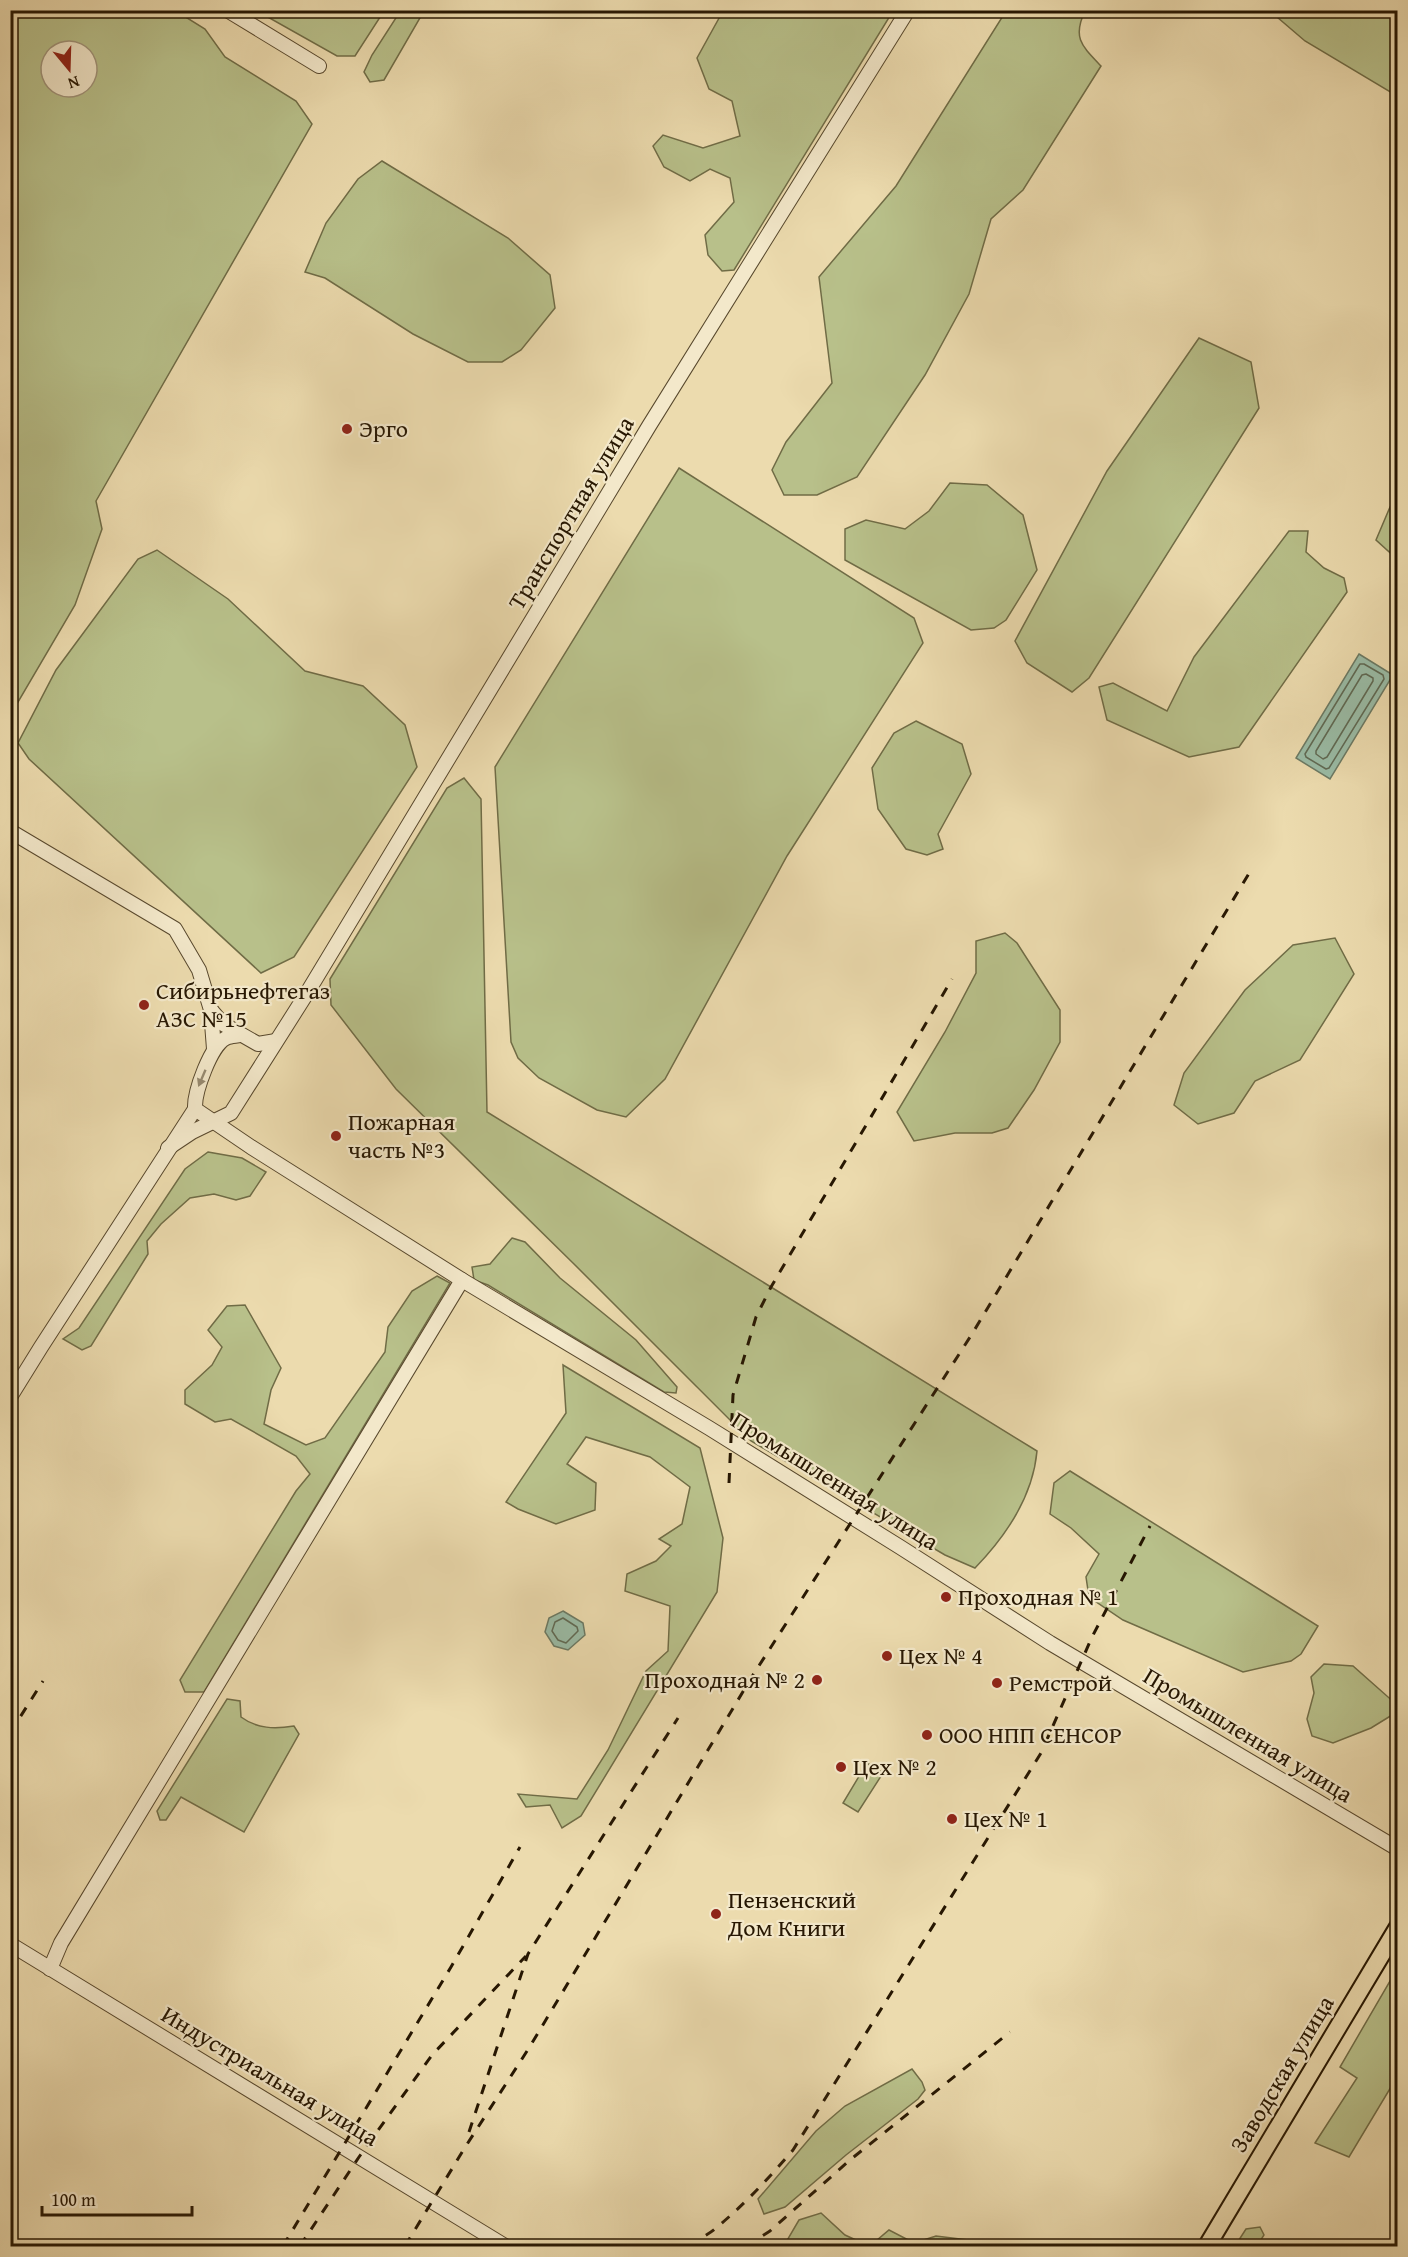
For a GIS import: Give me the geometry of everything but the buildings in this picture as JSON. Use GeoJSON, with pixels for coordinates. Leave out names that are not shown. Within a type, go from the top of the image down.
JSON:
{"type":"FeatureCollection","features":[{"type":"Feature","properties":{"kind":"main road","name":"Заводская улица"},"geometry":{"type":"LineString","coordinates":[[1207,2247],[1398,1927]]}},
{"type":"Feature","properties":{"kind":"street"},"geometry":{"type":"LineString","coordinates":[[227,10],[318,66]]}},
{"type":"Feature","properties":{"kind":"street","name":"Транспортная улица"},"geometry":{"type":"LineString","coordinates":[[231,1113],[649,426],[908,10]]}},
{"type":"Feature","properties":{"kind":"street"},"geometry":{"type":"LineString","coordinates":[[10,831],[175,929],[199,970],[211,1011],[214,1049]]}},
{"type":"Feature","properties":{"kind":"street"},"geometry":{"type":"LineString","coordinates":[[211,1011],[223,1024],[258,1044],[276,1041]]}},
{"type":"Feature","properties":{"kind":"street"},"geometry":{"type":"LineString","coordinates":[[10,1397],[195,1109],[194,1097],[214,1049],[225,1038],[240,1035]]}},
{"type":"Feature","properties":{"kind":"street"},"geometry":{"type":"LineString","coordinates":[[258,1044],[262,1063]]}},
{"type":"Feature","properties":{"kind":"street","name":"Промышленная улица"},"geometry":{"type":"LineString","coordinates":[[195,1109],[251,1148],[462,1280],[709,1428],[1050,1643],[1398,1849]]}},
{"type":"Feature","properties":{"kind":"street"},"geometry":{"type":"LineString","coordinates":[[168,1148],[192,1132],[231,1113],[235,1128],[251,1148]]}},
{"type":"Feature","properties":{"kind":"street"},"geometry":{"type":"LineString","coordinates":[[50,1969],[61,1943],[462,1280]]}},
{"type":"Feature","properties":{"kind":"street","name":"Индустриальная улица"},"geometry":{"type":"LineString","coordinates":[[10,1944],[505,2247]]}},
{"type":"Feature","properties":{"kind":"shaded area"},"geometry":{"type":"Polygon","coordinates":[[[20,10],[176,11],[205,29],[225,57],[296,101],[312,124],[96,501],[102,529],[75,605],[11,714],[10,25],[20,10]]]}},
{"type":"Feature","properties":{"kind":"shaded area"},"geometry":{"type":"Polygon","coordinates":[[[401,10],[424,11],[384,80],[370,82],[364,72],[372,55],[401,10]]]}},
{"type":"Feature","properties":{"kind":"shaded area"},"geometry":{"type":"Polygon","coordinates":[[[257,11],[384,11],[355,56],[337,56],[257,11]]]}},
{"type":"Feature","properties":{"kind":"shaded area"},"geometry":{"type":"Polygon","coordinates":[[[723,11],[893,11],[734,270],[722,271],[708,255],[705,235],[734,202],[730,178],[710,169],[690,181],[664,167],[653,146],[663,135],[703,148],[740,136],[732,101],[709,89],[697,58],[723,11]]]}},
{"type":"Feature","properties":{"kind":"shaded area"},"geometry":{"type":"Polygon","coordinates":[[[1006,11],[1085,11],[1079,35],[1084,47],[1101,66],[1023,190],[991,219],[969,294],[925,375],[857,477],[817,495],[784,495],[772,470],[786,442],[832,383],[819,277],[896,186],[1006,11]]]}},
{"type":"Feature","properties":{"kind":"shaded area"},"geometry":{"type":"Polygon","coordinates":[[[1270,11],[1387,11],[1397,17],[1397,96],[1305,41],[1270,11]]]}},
{"type":"Feature","properties":{"kind":"shaded area"},"geometry":{"type":"Polygon","coordinates":[[[382,161],[508,238],[550,275],[555,308],[521,350],[502,362],[468,362],[413,334],[325,278],[305,272],[326,223],[358,179],[382,161]]]}},
{"type":"Feature","properties":{"kind":"shaded area"},"geometry":{"type":"Polygon","coordinates":[[[1199,338],[1251,362],[1259,408],[1089,678],[1072,692],[1027,663],[1015,641],[1107,471],[1199,338]]]}},
{"type":"Feature","properties":{"kind":"shaded area"},"geometry":{"type":"Polygon","coordinates":[[[679,468],[914,618],[923,643],[787,856],[665,1079],[626,1117],[597,1110],[539,1078],[518,1058],[511,1042],[495,767],[679,468]]]}},
{"type":"Feature","properties":{"kind":"shaded area"},"geometry":{"type":"Polygon","coordinates":[[[950,483],[987,485],[1023,515],[1037,570],[1006,620],[994,628],[971,630],[845,560],[845,529],[866,520],[905,529],[929,511],[950,483]]]}},
{"type":"Feature","properties":{"kind":"shaded area"},"geometry":{"type":"Polygon","coordinates":[[[1397,497],[1397,559],[1376,540],[1390,507],[1397,497]]]}},
{"type":"Feature","properties":{"kind":"shaded area"},"geometry":{"type":"Polygon","coordinates":[[[1289,531],[1308,531],[1306,552],[1324,568],[1344,578],[1347,592],[1239,747],[1189,757],[1107,720],[1099,687],[1113,683],[1167,711],[1194,657],[1289,531]]]}},
{"type":"Feature","properties":{"kind":"shaded area"},"geometry":{"type":"Polygon","coordinates":[[[157,550],[228,599],[305,671],[363,686],[405,725],[417,767],[294,957],[261,973],[29,759],[18,743],[56,670],[138,559],[157,550]]]}},
{"type":"Feature","properties":{"kind":"shaded area"},"geometry":{"type":"Polygon","coordinates":[[[916,721],[962,744],[971,774],[938,834],[943,849],[927,855],[906,849],[878,809],[872,768],[894,733],[916,721]]]}},
{"type":"Feature","properties":{"kind":"shaded area"},"geometry":{"type":"Polygon","coordinates":[[[464,778],[481,799],[487,1112],[1037,1451],[1030,1484],[1024,1499],[1007,1529],[975,1568],[945,1555],[751,1441],[396,1089],[331,1005],[330,979],[447,788],[464,778]]]}},
{"type":"Feature","properties":{"kind":"shaded area"},"geometry":{"type":"Polygon","coordinates":[[[1005,933],[1017,943],[1060,1010],[1060,1042],[1034,1090],[1008,1128],[992,1133],[955,1133],[914,1141],[897,1112],[945,1032],[976,973],[976,941],[1005,933]]]}},
{"type":"Feature","properties":{"kind":"shaded area"},"geometry":{"type":"Polygon","coordinates":[[[1335,938],[1354,974],[1300,1060],[1255,1081],[1234,1113],[1198,1124],[1174,1105],[1184,1073],[1245,990],[1293,945],[1335,938]]]}},
{"type":"Feature","properties":{"kind":"shaded area"},"geometry":{"type":"Polygon","coordinates":[[[208,1152],[242,1158],[266,1172],[250,1196],[236,1200],[214,1194],[190,1198],[161,1224],[147,1241],[148,1254],[91,1346],[82,1350],[63,1339],[79,1328],[185,1169],[208,1152]]]}},
{"type":"Feature","properties":{"kind":"shaded area"},"geometry":{"type":"Polygon","coordinates":[[[512,1238],[525,1242],[560,1278],[636,1340],[677,1387],[676,1393],[664,1392],[488,1285],[474,1280],[472,1267],[490,1264],[512,1238]]]}},
{"type":"Feature","properties":{"kind":"shaded area"},"geometry":{"type":"Polygon","coordinates":[[[437,1276],[450,1283],[204,1692],[185,1692],[180,1680],[296,1491],[310,1474],[296,1456],[231,1419],[215,1422],[185,1404],[185,1390],[212,1365],[222,1347],[208,1330],[227,1306],[245,1305],[281,1368],[271,1390],[264,1424],[306,1445],[325,1438],[385,1352],[388,1327],[412,1291],[437,1276]]]}},
{"type":"Feature","properties":{"kind":"shaded area"},"geometry":{"type":"Polygon","coordinates":[[[563,1365],[700,1448],[723,1538],[717,1592],[581,1816],[562,1828],[550,1805],[526,1807],[518,1794],[577,1799],[608,1750],[646,1671],[668,1651],[670,1606],[625,1591],[627,1574],[656,1561],[671,1546],[659,1539],[682,1524],[690,1487],[650,1457],[586,1437],[567,1464],[596,1483],[595,1510],[556,1524],[506,1502],[566,1413],[563,1365]]]}},
{"type":"Feature","properties":{"kind":"shaded area"},"geometry":{"type":"Polygon","coordinates":[[[1070,1471],[1318,1626],[1301,1654],[1291,1661],[1243,1672],[1123,1620],[1089,1597],[1086,1577],[1099,1554],[1071,1528],[1050,1514],[1054,1483],[1070,1471]]]}},
{"type":"Feature","properties":{"kind":"shaded area"},"geometry":{"type":"Polygon","coordinates":[[[1324,1664],[1353,1666],[1396,1704],[1397,1712],[1371,1728],[1333,1743],[1312,1736],[1307,1719],[1314,1693],[1311,1677],[1324,1664]]]}},
{"type":"Feature","properties":{"kind":"shaded area"},"geometry":{"type":"Polygon","coordinates":[[[227,1699],[240,1701],[241,1717],[253,1724],[280,1728],[294,1726],[299,1734],[244,1832],[181,1797],[166,1820],[160,1820],[157,1811],[227,1699]]]}},
{"type":"Feature","properties":{"kind":"shaded area"},"geometry":{"type":"Polygon","coordinates":[[[867,1763],[883,1773],[858,1812],[843,1803],[867,1763]]]}},
{"type":"Feature","properties":{"kind":"shaded area"},"geometry":{"type":"Polygon","coordinates":[[[1397,1969],[1397,2077],[1349,2157],[1315,2143],[1357,2078],[1340,2067],[1397,1969]]]}},
{"type":"Feature","properties":{"kind":"shaded area"},"geometry":{"type":"Polygon","coordinates":[[[912,2069],[925,2090],[918,2099],[846,2155],[785,2207],[764,2214],[758,2199],[816,2131],[845,2106],[912,2069]]]}},
{"type":"Feature","properties":{"kind":"shaded area"},"geometry":{"type":"Polygon","coordinates":[[[821,2213],[845,2235],[869,2246],[779,2246],[785,2244],[799,2220],[821,2213]]]}},
{"type":"Feature","properties":{"kind":"shaded area"},"geometry":{"type":"Polygon","coordinates":[[[1260,2227],[1264,2235],[1257,2246],[1235,2246],[1246,2229],[1260,2227]]]}},
{"type":"Feature","properties":{"kind":"shaded area"},"geometry":{"type":"Polygon","coordinates":[[[889,2230],[914,2243],[936,2236],[976,2241],[980,2246],[870,2246],[889,2230]]]}},
{"type":"Feature","properties":{"kind":"water"},"geometry":{"type":"Polygon","coordinates":[[[1359,654],[1393,675],[1330,779],[1296,758],[1359,654]]]}},
{"type":"Feature","properties":{"kind":"water"},"geometry":{"type":"Polygon","coordinates":[[[563,1611],[583,1623],[585,1635],[568,1650],[554,1646],[545,1632],[549,1618],[563,1611]]]}},
{"type":"Feature","properties":{"kind":"railway"},"geometry":{"type":"LineString","coordinates":[[405,2246],[529,2048],[753,1675],[972,1334],[1251,870]]}},
{"type":"Feature","properties":{"kind":"railway"},"geometry":{"type":"LineString","coordinates":[[729,1483],[733,1395],[756,1317],[771,1287],[952,979]]}},
{"type":"Feature","properties":{"kind":"railway"},"geometry":{"type":"LineString","coordinates":[[689,2246],[737,2210],[793,2150],[1041,1753],[1092,1637],[1150,1526]]}},
{"type":"Feature","properties":{"kind":"railway"},"geometry":{"type":"LineString","coordinates":[[10,1733],[43,1681]]}},
{"type":"Feature","properties":{"kind":"railway"},"geometry":{"type":"LineString","coordinates":[[469,2132],[528,1954],[678,1718]]}},
{"type":"Feature","properties":{"kind":"railway"},"geometry":{"type":"LineString","coordinates":[[283,2246],[451,1967],[520,1847]]}},
{"type":"Feature","properties":{"kind":"railway"},"geometry":{"type":"LineString","coordinates":[[300,2246],[359,2157],[432,2055],[526,1956]]}},
{"type":"Feature","properties":{"kind":"railway"},"geometry":{"type":"LineString","coordinates":[[746,2246],[770,2231],[850,2160],[1010,2032]]}},
{"type":"Feature","properties":{"kind":"place","name":"Эрго"},"geometry":{"type":"Point","coordinates":[347,429]}},
{"type":"Feature","properties":{"kind":"place","name":"Сибирьнефтегаз АЗС №15"},"geometry":{"type":"Point","coordinates":[144,1005]}},
{"type":"Feature","properties":{"kind":"place","name":"Пожарная часть №3"},"geometry":{"type":"Point","coordinates":[336,1136]}},
{"type":"Feature","properties":{"kind":"place","name":"Проходная № 1"},"geometry":{"type":"Point","coordinates":[946,1597]}},
{"type":"Feature","properties":{"kind":"place","name":"Цех № 4"},"geometry":{"type":"Point","coordinates":[887,1656]}},
{"type":"Feature","properties":{"kind":"place","name":"Проходная № 2"},"geometry":{"type":"Point","coordinates":[817,1680]}},
{"type":"Feature","properties":{"kind":"place","name":"Ремстрой"},"geometry":{"type":"Point","coordinates":[997,1683]}},
{"type":"Feature","properties":{"kind":"place","name":"ООО НПП СЕНСОР"},"geometry":{"type":"Point","coordinates":[927,1735]}},
{"type":"Feature","properties":{"kind":"place","name":"Цех № 2"},"geometry":{"type":"Point","coordinates":[841,1767]}},
{"type":"Feature","properties":{"kind":"place","name":"Цех № 1"},"geometry":{"type":"Point","coordinates":[952,1819]}},
{"type":"Feature","properties":{"kind":"place","name":"Пензенский Дом Книги"},"geometry":{"type":"Point","coordinates":[716,1914]}}]}
